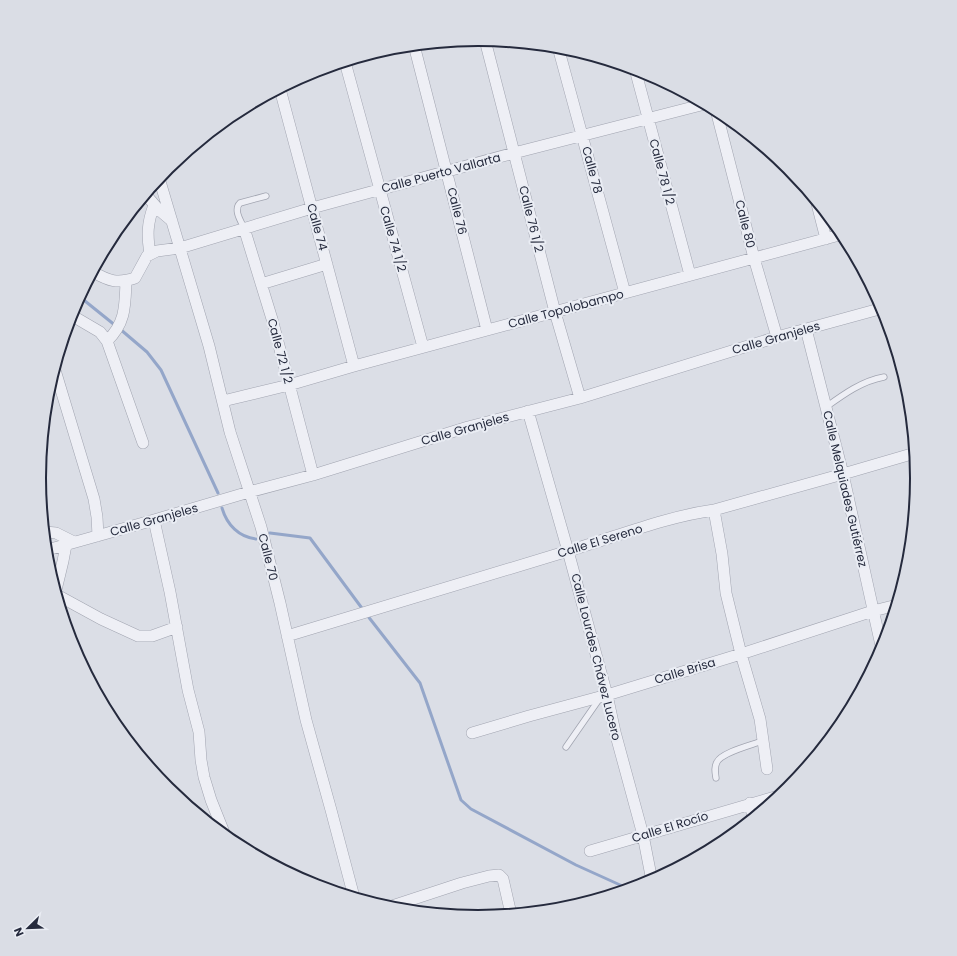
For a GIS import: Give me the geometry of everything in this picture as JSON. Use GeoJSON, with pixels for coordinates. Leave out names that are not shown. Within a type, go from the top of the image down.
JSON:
{"type":"FeatureCollection","features":[{"type":"Feature","properties":{"kind":"street","name":"Calle 76 1/2"},"geometry":{"type":"LineString","coordinates":[[486,46],[555,312],[580,398]]}},
{"type":"Feature","properties":{"kind":"street","name":"Calle 76"},"geometry":{"type":"LineString","coordinates":[[416,51],[487,330]]}},
{"type":"Feature","properties":{"kind":"street","name":"Calle 78"},"geometry":{"type":"LineString","coordinates":[[560,54],[625,293]]}},
{"type":"Feature","properties":{"kind":"street","name":"Calle 74 1/2"},"geometry":{"type":"LineString","coordinates":[[346,67],[423,347]]}},
{"type":"Feature","properties":{"kind":"street","name":"Calle 78 1/2"},"geometry":{"type":"LineString","coordinates":[[637,76],[690,275]]}},
{"type":"Feature","properties":{"kind":"street","name":"Calle 74"},"geometry":{"type":"LineString","coordinates":[[282,94],[354,366]]}},
{"type":"Feature","properties":{"kind":"street","name":"Calle Puerto Vallarta"},"geometry":{"type":"LineString","coordinates":[[150,254],[157,250],[180,248],[312,208],[447,171],[697,106]]}},
{"type":"Feature","properties":{"kind":"street","name":"Calle 80"},"geometry":{"type":"LineString","coordinates":[[718,119],[754,258],[777,337]]}},
{"type":"Feature","properties":{"kind":"street","name":"Calle 70"},"geometry":{"type":"LineString","coordinates":[[161,185],[209,346],[230,432],[261,527],[306,720],[332,810],[352,891]]}},
{"type":"Feature","properties":{"kind":"street"},"geometry":{"type":"LineString","coordinates":[[149,199],[172,221]]}},
{"type":"Feature","properties":{"kind":"street"},"geometry":{"type":"LineString","coordinates":[[98,274],[116,282],[135,278],[147,256],[150,254],[148,225],[154,205]]}},
{"type":"Feature","properties":{"kind":"street"},"geometry":{"type":"LineString","coordinates":[[819,213],[826,239]]}},
{"type":"Feature","properties":{"kind":"street","name":"Calle 72 1/2"},"geometry":{"type":"LineString","coordinates":[[244,228],[261,284],[313,475]]}},
{"type":"Feature","properties":{"kind":"street","name":"Calle Topolobampo"},"geometry":{"type":"LineString","coordinates":[[222,401],[289,385],[423,347],[836,236]]}},
{"type":"Feature","properties":{"kind":"street"},"geometry":{"type":"LineString","coordinates":[[261,284],[327,264]]}},
{"type":"Feature","properties":{"kind":"street"},"geometry":{"type":"LineString","coordinates":[[126,281],[124,315],[111,337],[143,443]]}},
{"type":"Feature","properties":{"kind":"street","name":"Calle Granjeles"},"geometry":{"type":"LineString","coordinates":[[53,549],[313,475],[454,431],[580,398],[777,337],[877,310]]}},
{"type":"Feature","properties":{"kind":"street"},"geometry":{"type":"LineString","coordinates":[[77,319],[111,337]]}},
{"type":"Feature","properties":{"kind":"street","name":"Calle Melquiades Gutiérrez"},"geometry":{"type":"LineString","coordinates":[[806,329],[843,474],[879,639]]}},
{"type":"Feature","properties":{"kind":"street"},"geometry":{"type":"LineString","coordinates":[[58,380],[94,499],[98,536]]}},
{"type":"Feature","properties":{"kind":"street","name":"Calle Lourdes Chávez Lucero"},"geometry":{"type":"LineString","coordinates":[[528,411],[568,552],[604,696],[642,835],[650,874]]}},
{"type":"Feature","properties":{"kind":"street","name":"Calle El Sereno"},"geometry":{"type":"LineString","coordinates":[[287,636],[668,521],[714,510],[910,454]]}},
{"type":"Feature","properties":{"kind":"street"},"geometry":{"type":"LineString","coordinates":[[714,510],[722,554],[726,593],[741,654],[760,719],[767,769]]}},
{"type":"Feature","properties":{"kind":"street"},"geometry":{"type":"LineString","coordinates":[[154,520],[177,627],[188,690],[199,732],[204,777],[221,824]]}},
{"type":"Feature","properties":{"kind":"street"},"geometry":{"type":"LineString","coordinates":[[50,532],[56,533],[70,544],[63,561],[59,579]]}},
{"type":"Feature","properties":{"kind":"street"},"geometry":{"type":"LineString","coordinates":[[63,598],[138,636],[152,636],[177,627]]}},
{"type":"Feature","properties":{"kind":"street","name":"Calle Brisa"},"geometry":{"type":"LineString","coordinates":[[472,733],[604,696],[891,606]]}},
{"type":"Feature","properties":{"kind":"street","name":"Calle El Rocío"},"geometry":{"type":"LineString","coordinates":[[590,851],[768,798]]}},
{"type":"Feature","properties":{"kind":"street"},"geometry":{"type":"LineString","coordinates":[[750,803],[752,812]]}},
{"type":"Feature","properties":{"kind":"street"},"geometry":{"type":"LineString","coordinates":[[401,903],[462,883],[489,876],[501,876],[505,886],[510,909]]}},
{"type":"Feature","properties":{"kind":"lane"},"geometry":{"type":"LineString","coordinates":[[244,228],[237,210],[237,206],[240,203],[266,196]]}},
{"type":"Feature","properties":{"kind":"lane"},"geometry":{"type":"LineString","coordinates":[[826,407],[859,385],[884,377]]}},
{"type":"Feature","properties":{"kind":"lane"},"geometry":{"type":"LineString","coordinates":[[566,747],[604,696]]}},
{"type":"Feature","properties":{"kind":"lane"},"geometry":{"type":"LineString","coordinates":[[716,778],[715,769],[719,758],[762,741]]}},
{"type":"Feature","properties":{"kind":"waterway"},"geometry":{"type":"LineString","coordinates":[[85,301],[116,326]]}},
{"type":"Feature","properties":{"kind":"waterway"},"geometry":{"type":"LineString","coordinates":[[120,329],[147,352],[161,370],[218,493]]}},
{"type":"Feature","properties":{"kind":"waterway"},"geometry":{"type":"LineString","coordinates":[[222,508],[227,520],[234,529],[244,536],[256,539]]}},
{"type":"Feature","properties":{"kind":"waterway"},"geometry":{"type":"LineString","coordinates":[[270,533],[310,538],[364,611]]}},
{"type":"Feature","properties":{"kind":"waterway"},"geometry":{"type":"LineString","coordinates":[[367,615],[420,683],[461,800],[471,809],[576,865],[621,885]]}}]}
